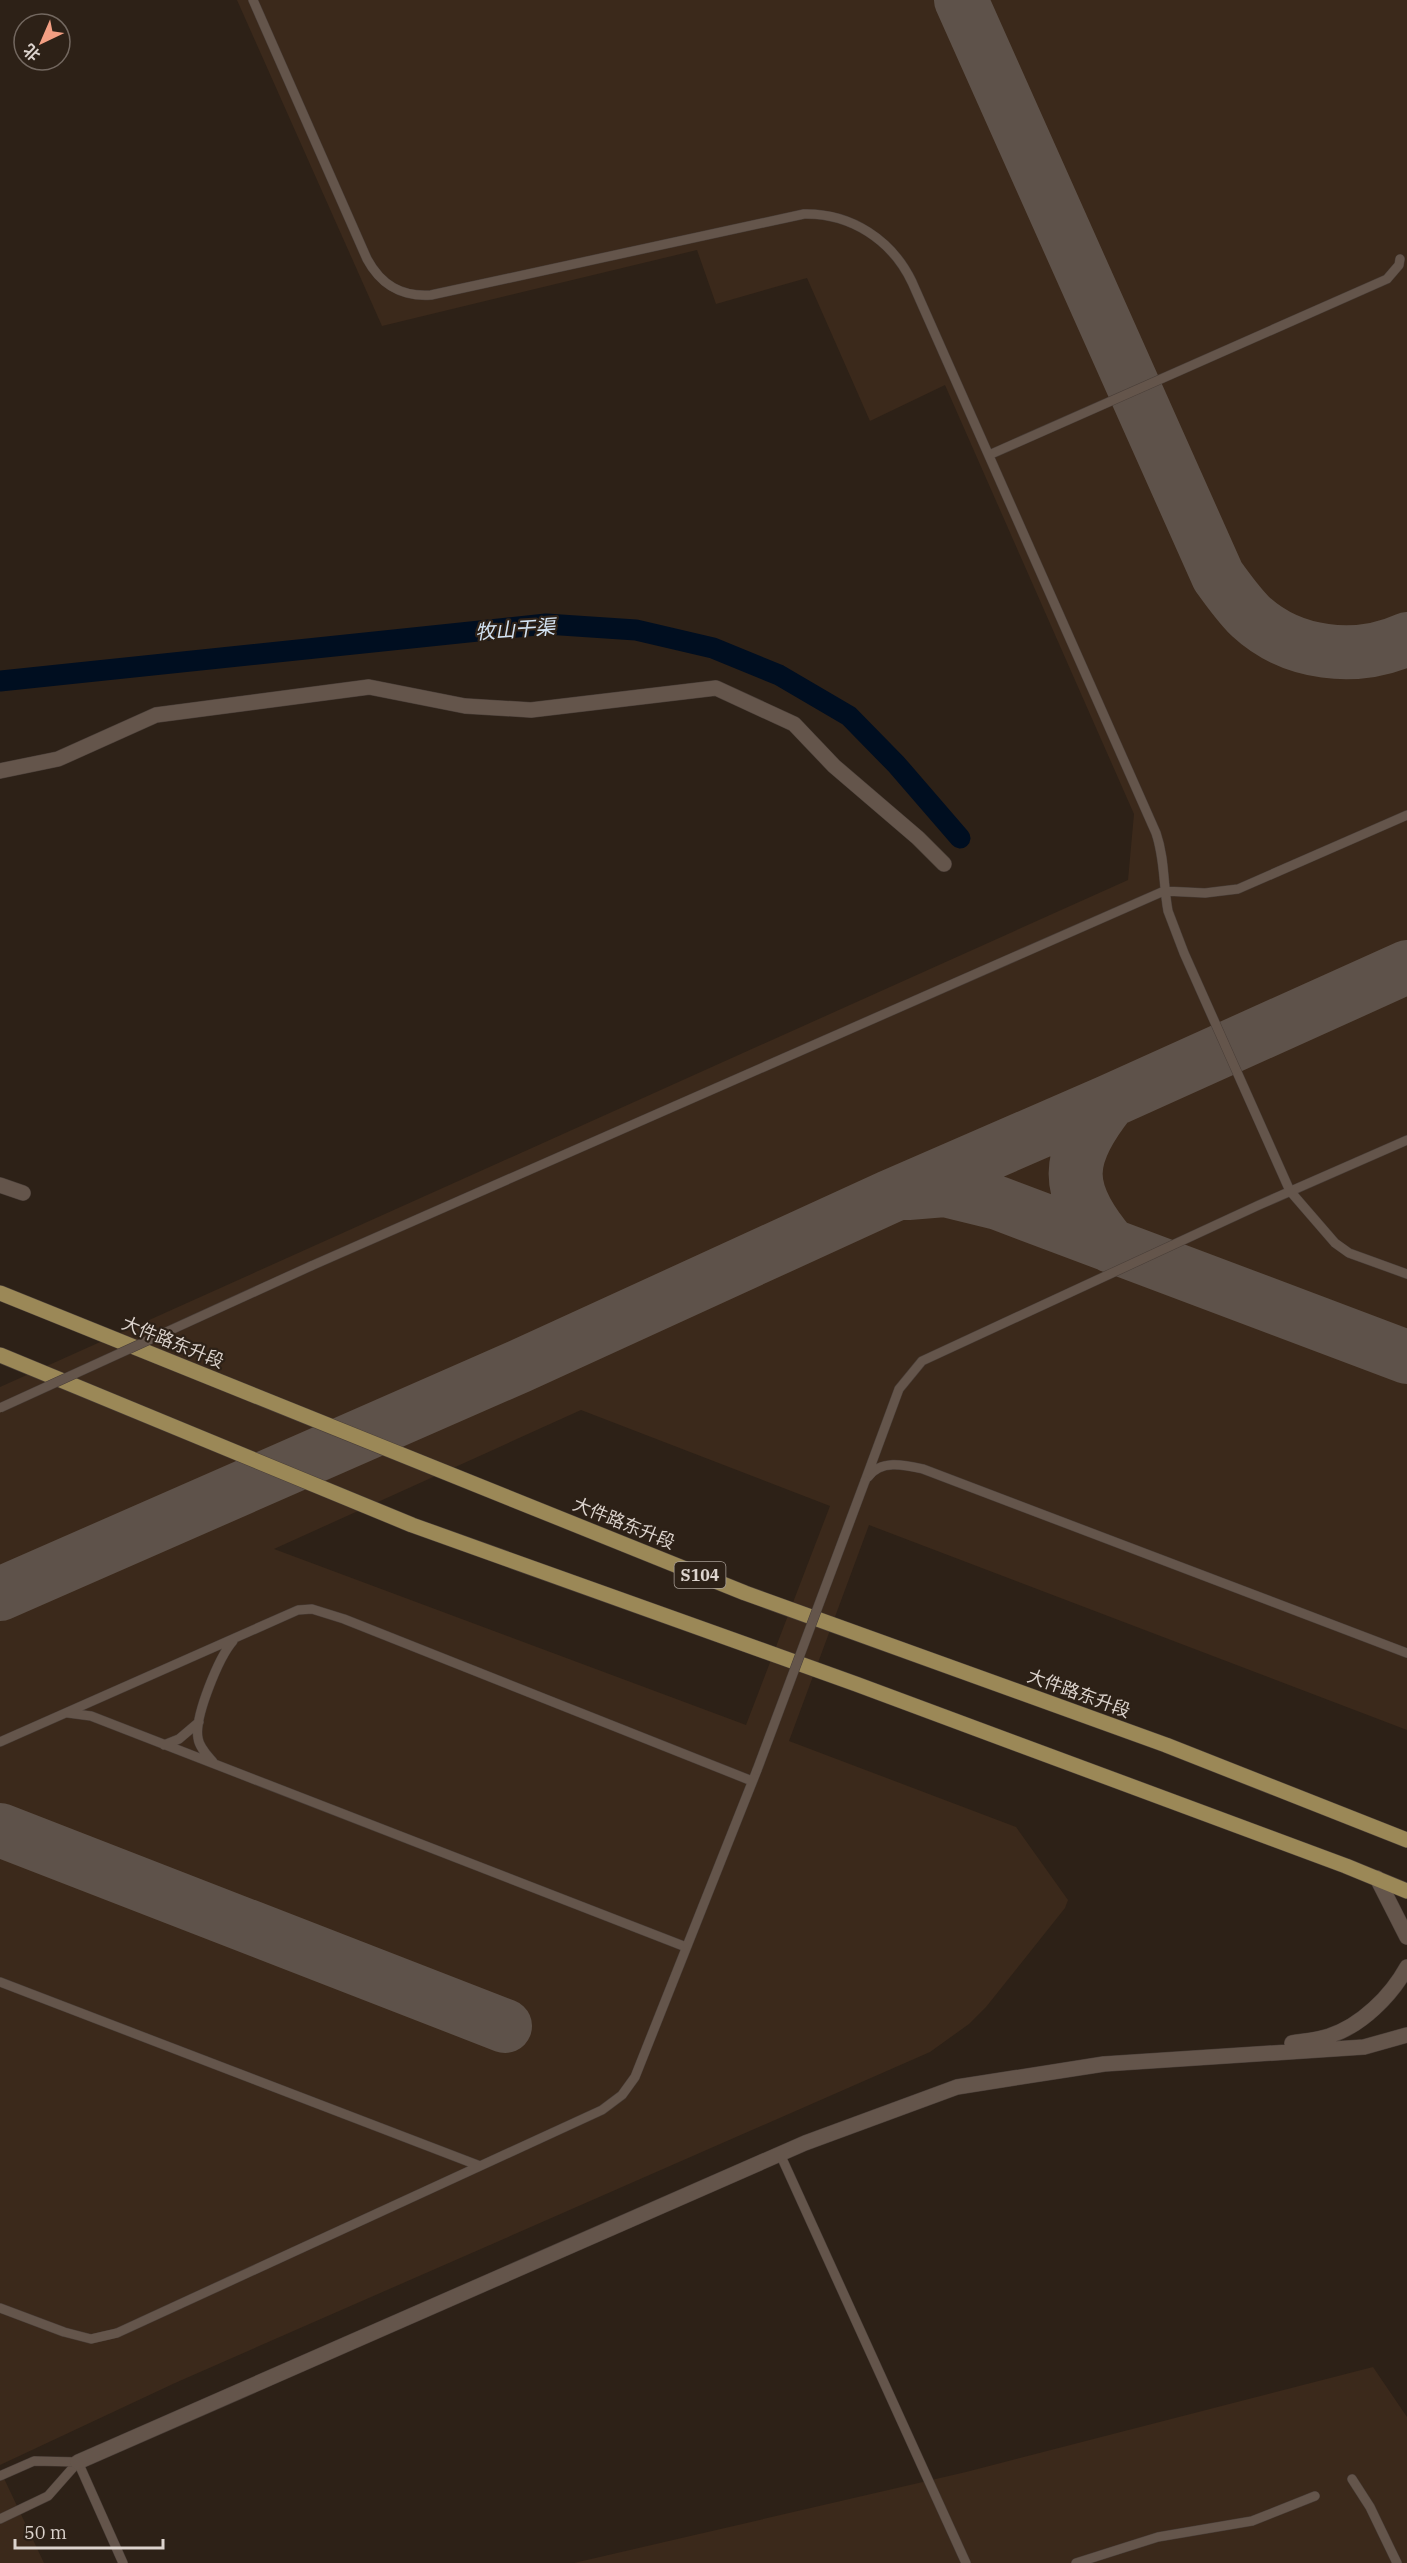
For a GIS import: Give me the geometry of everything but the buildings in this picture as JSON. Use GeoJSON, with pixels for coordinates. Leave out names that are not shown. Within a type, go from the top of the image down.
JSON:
{"type":"FeatureCollection","features":[{"type":"Feature","properties":{"kind":"main road","name":"大件路东升段"},"geometry":{"type":"LineString","coordinates":[[0,1293],[745,1593],[1166,1745],[1407,1840]]}},
{"type":"Feature","properties":{"kind":"main road"},"geometry":{"type":"LineString","coordinates":[[0,1355],[412,1525],[856,1684],[1407,1891]]}},
{"type":"Feature","properties":{"kind":"street"},"geometry":{"type":"LineString","coordinates":[[0,771],[58,759],[156,715],[369,687],[465,706],[531,710],[716,688],[794,724],[834,766],[918,838],[944,864]]}},
{"type":"Feature","properties":{"kind":"street"},"geometry":{"type":"LineString","coordinates":[[0,1185],[23,1194]]}},
{"type":"Feature","properties":{"kind":"street"},"geometry":{"type":"LineString","coordinates":[[1377,1878],[1407,1937]]}},
{"type":"Feature","properties":{"kind":"street"},"geometry":{"type":"LineString","coordinates":[[1225,2056],[1330,2036],[1365,2016],[1395,1988],[1407,1967]]}},
{"type":"Feature","properties":{"kind":"street"},"geometry":{"type":"LineString","coordinates":[[78,2462],[780,2154],[957,2087],[1104,2064],[1364,2047],[1407,2035]]}},
{"type":"Feature","properties":{"kind":"lane"},"geometry":{"type":"LineString","coordinates":[[254,0],[367,259],[380,278],[393,289],[414,296],[431,295],[804,214],[845,220],[868,232],[888,247],[906,270],[1156,833],[1162,851],[1164,891],[1168,911],[1184,953],[1290,1191],[1335,1243],[1349,1253],[1407,1274]]}},
{"type":"Feature","properties":{"kind":"lane"},"geometry":{"type":"LineString","coordinates":[[989,455],[1387,279],[1399,265],[1400,259]]}},
{"type":"Feature","properties":{"kind":"lane"},"geometry":{"type":"LineString","coordinates":[[0,1408],[311,1266],[1164,891],[1205,893],[1238,889],[1407,815]]}},
{"type":"Feature","properties":{"kind":"lane"},"geometry":{"type":"LineString","coordinates":[[0,2307],[64,2332],[91,2338],[117,2333],[602,2110],[622,2095],[634,2077],[757,1770],[899,1389],[922,1361],[1290,1191],[1407,1140]]}},
{"type":"Feature","properties":{"kind":"lane"},"geometry":{"type":"LineString","coordinates":[[865,1481],[873,1471],[881,1467],[904,1465],[923,1469],[1407,1653]]}},
{"type":"Feature","properties":{"kind":"lane"},"geometry":{"type":"LineString","coordinates":[[0,1742],[298,1610],[312,1609],[344,1619],[752,1781]]}},
{"type":"Feature","properties":{"kind":"lane"},"geometry":{"type":"LineString","coordinates":[[214,1763],[203,1750],[198,1738],[199,1722],[218,1665],[227,1648],[237,1637]]}},
{"type":"Feature","properties":{"kind":"lane"},"geometry":{"type":"LineString","coordinates":[[56,1716],[77,1713],[91,1716],[686,1947]]}},
{"type":"Feature","properties":{"kind":"lane"},"geometry":{"type":"LineString","coordinates":[[164,1744],[185,1735],[199,1722]]}},
{"type":"Feature","properties":{"kind":"lane"},"geometry":{"type":"LineString","coordinates":[[0,1982],[480,2166]]}},
{"type":"Feature","properties":{"kind":"lane"},"geometry":{"type":"LineString","coordinates":[[780,2154],[966,2563]]}},
{"type":"Feature","properties":{"kind":"lane"},"geometry":{"type":"LineString","coordinates":[[0,2476],[34,2460],[78,2462]]}},
{"type":"Feature","properties":{"kind":"lane"},"geometry":{"type":"LineString","coordinates":[[0,2519],[48,2496],[78,2462]]}},
{"type":"Feature","properties":{"kind":"lane"},"geometry":{"type":"LineString","coordinates":[[78,2462],[123,2563]]}},
{"type":"Feature","properties":{"kind":"lane"},"geometry":{"type":"LineString","coordinates":[[1352,2479],[1370,2507],[1397,2563]]}},
{"type":"Feature","properties":{"kind":"lane"},"geometry":{"type":"LineString","coordinates":[[1076,2563],[1158,2537],[1252,2521],[1280,2512],[1315,2496]]}},
{"type":"Feature","properties":{"kind":"shaded area"},"geometry":{"type":"Polygon","coordinates":[[[237,0],[1407,0],[1407,1730],[869,1525],[789,1741],[1016,1827],[1068,1900],[1065,1908],[986,2007],[969,2024],[930,2052],[175,2383],[0,2465],[0,1387],[1128,880],[1134,814],[945,385],[870,421],[807,278],[716,304],[697,250],[382,326],[237,0]],[[581,1410],[274,1549],[746,1725],[830,1506],[581,1410]]]}},
{"type":"Feature","properties":{"kind":"shaded area"},"geometry":{"type":"Polygon","coordinates":[[[1373,2367],[1407,2417],[1407,2563],[574,2563],[966,2472],[1373,2367]]]}},
{"type":"Feature","properties":{"kind":"shaded area"},"geometry":{"type":"Polygon","coordinates":[[[0,2470],[44,2563],[0,2563],[0,2470]]]}},
{"type":"Feature","properties":{"kind":"waterway","name":"牧山干渠"},"geometry":{"type":"LineString","coordinates":[[0,681],[546,624],[636,630],[713,648],[779,675],[849,716],[896,764],[960,838]]}},
{"type":"Feature","properties":{"kind":"taxiway"},"geometry":{"type":"LineString","coordinates":[[961,0],[1218,576],[1250,616],[1285,639],[1305,646],[1325,651],[1367,651],[1407,639]]}},
{"type":"Feature","properties":{"kind":"taxiway"},"geometry":{"type":"LineString","coordinates":[[0,1594],[520,1366],[889,1197],[1110,1101],[1407,967]]}},
{"type":"Feature","properties":{"kind":"taxiway"},"geometry":{"type":"LineString","coordinates":[[1110,1101],[1084,1140],[1078,1157],[1076,1174],[1078,1190],[1084,1207],[1111,1246]]}},
{"type":"Feature","properties":{"kind":"taxiway"},"geometry":{"type":"LineString","coordinates":[[908,1193],[945,1190],[998,1203],[1407,1357]]}},
{"type":"Feature","properties":{"kind":"taxiway"},"geometry":{"type":"LineString","coordinates":[[0,1830],[505,2026]]}}]}
